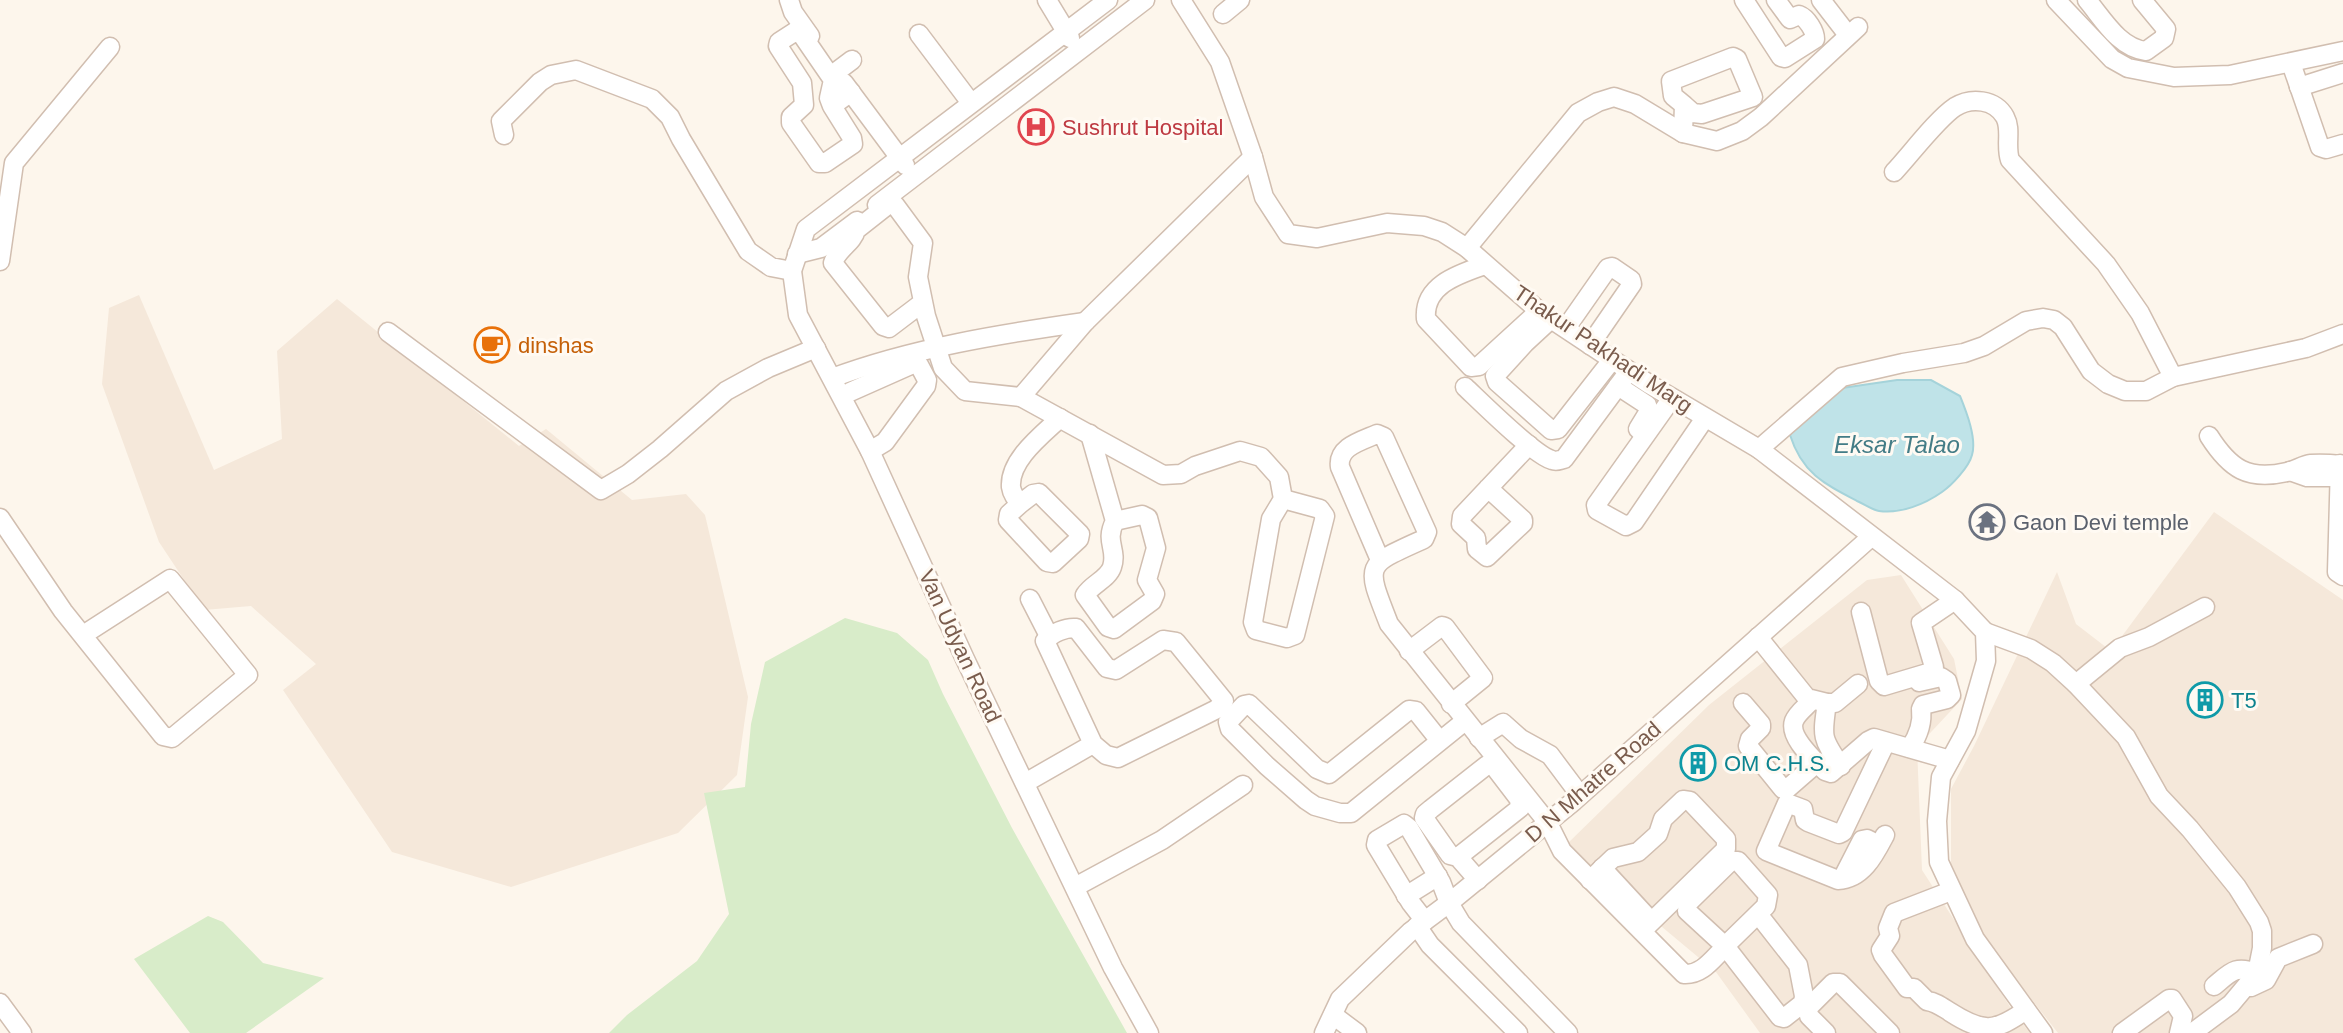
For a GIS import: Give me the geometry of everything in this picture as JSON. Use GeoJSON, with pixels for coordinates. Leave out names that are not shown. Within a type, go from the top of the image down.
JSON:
{"type":"FeatureCollection","features":[{"type":"Feature","properties":{"kind":"street"},"geometry":{"type":"LineString","coordinates":[[789,0],[793,12],[914,177]]}},
{"type":"Feature","properties":{"kind":"street"},"geometry":{"type":"LineString","coordinates":[[1047,0],[1078,51]]}},
{"type":"Feature","properties":{"kind":"street"},"geometry":{"type":"LineString","coordinates":[[794,262],[806,229],[1108,0]]}},
{"type":"Feature","properties":{"kind":"street"},"geometry":{"type":"LineString","coordinates":[[504,135],[501,121],[551,75],[576,70],[652,99],[670,117],[748,251],[771,267],[794,262],[821,248],[1145,0]]}},
{"type":"Feature","properties":{"kind":"street","name":"Thakur Pakhadi Marg"},"geometry":{"type":"LineString","coordinates":[[1181,0],[1220,62],[1264,197],[1288,234],[1317,238],[1387,223],[1424,226],[1442,232],[1467,248],[1552,320],[1612,360],[1624,378],[1641,390],[1672,398],[1759,449],[1955,600],[1985,632]]}},
{"type":"Feature","properties":{"kind":"street"},"geometry":{"type":"LineString","coordinates":[[1223,14],[1240,0]]}},
{"type":"Feature","properties":{"kind":"street"},"geometry":{"type":"LineString","coordinates":[[1744,0],[1781,57],[1785,58],[1815,39],[1815,35],[1804,17],[1799,15],[1790,19],[1776,0]]}},
{"type":"Feature","properties":{"kind":"street"},"geometry":{"type":"LineString","coordinates":[[1467,248],[1578,113],[1598,102],[1614,97],[1635,104],[1683,133],[1717,141],[1742,131],[1853,31],[1821,0]]}},
{"type":"Feature","properties":{"kind":"street"},"geometry":{"type":"LineString","coordinates":[[2087,0],[2140,60],[2174,77],[2230,75],[2343,51]]}},
{"type":"Feature","properties":{"kind":"street"},"geometry":{"type":"LineString","coordinates":[[2067,4],[2112,59],[2128,68],[2164,38],[2166,29],[2142,0]]}},
{"type":"Feature","properties":{"kind":"street"},"geometry":{"type":"LineString","coordinates":[[796,31],[800,32],[833,80],[829,98],[832,106],[853,144],[825,163],[819,163],[791,123],[791,117],[804,105],[804,89],[778,46],[779,42],[796,31]]}},
{"type":"Feature","properties":{"kind":"street"},"geometry":{"type":"LineString","coordinates":[[919,34],[971,103]]}},
{"type":"Feature","properties":{"kind":"street"},"geometry":{"type":"LineString","coordinates":[[0,261],[14,163],[110,47]]}},
{"type":"Feature","properties":{"kind":"street"},"geometry":{"type":"LineString","coordinates":[[1791,55],[1806,75]]}},
{"type":"Feature","properties":{"kind":"street"},"geometry":{"type":"LineString","coordinates":[[1753,97],[1702,114],[1693,113],[1673,96],[1671,81],[1733,57],[1737,59],[1753,97],[1761,117]]}},
{"type":"Feature","properties":{"kind":"street"},"geometry":{"type":"LineString","coordinates":[[834,70],[850,58]]}},
{"type":"Feature","properties":{"kind":"street"},"geometry":{"type":"LineString","coordinates":[[2291,63],[2320,147],[2326,149],[2343,144]]}},
{"type":"Feature","properties":{"kind":"street"},"geometry":{"type":"LineString","coordinates":[[2299,87],[2343,73]]}},
{"type":"Feature","properties":{"kind":"street"},"geometry":{"type":"LineString","coordinates":[[832,106],[851,92]]}},
{"type":"Feature","properties":{"kind":"street"},"geometry":{"type":"LineString","coordinates":[[1894,172],[1955,108],[1969,102],[1986,102],[1999,109],[2007,120],[2010,160],[2106,264],[2140,313],[2173,377]]}},
{"type":"Feature","properties":{"kind":"street"},"geometry":{"type":"LineString","coordinates":[[1683,133],[1684,105]]}},
{"type":"Feature","properties":{"kind":"street"},"geometry":{"type":"LineString","coordinates":[[1021,397],[1085,322],[1253,157]]}},
{"type":"Feature","properties":{"kind":"street"},"geometry":{"type":"LineString","coordinates":[[922,303],[889,328],[883,326],[833,263],[856,230],[889,204],[895,205],[923,243],[918,277],[922,303],[943,368],[965,391],[1021,397],[1163,475],[1181,474],[1240,451],[1261,457],[1279,477],[1283,499],[1271,519],[1253,622],[1256,630],[1287,638],[1295,635],[1325,516],[1320,509],[1283,499]]}},
{"type":"Feature","properties":{"kind":"street","name":"Van Udyan Road"},"geometry":{"type":"LineString","coordinates":[[794,262],[798,315],[870,451],[965,659],[1113,968],[1149,1033]]}},
{"type":"Feature","properties":{"kind":"street"},"geometry":{"type":"LineString","coordinates":[[1485,265],[1450,277],[1434,292],[1425,310],[1426,319],[1471,367],[1479,366],[1552,320]]}},
{"type":"Feature","properties":{"kind":"street"},"geometry":{"type":"LineString","coordinates":[[1590,345],[1632,284],[1631,280],[1612,267],[1525,343],[1495,376],[1497,382],[1551,430],[1558,429],[1612,360]]}},
{"type":"Feature","properties":{"kind":"street"},"geometry":{"type":"LineString","coordinates":[[1759,449],[1842,377],[1964,353],[1984,346],[2026,321],[2054,320],[2063,327],[2091,371],[2108,384],[2125,391],[2146,391],[2173,377],[2306,348],[2343,334]]}},
{"type":"Feature","properties":{"kind":"street"},"geometry":{"type":"LineString","coordinates":[[832,378],[868,374],[937,349],[1032,329],[1085,322]]}},
{"type":"Feature","properties":{"kind":"street"},"geometry":{"type":"LineString","coordinates":[[388,332],[601,490],[660,449],[726,391],[768,368],[816,348]]}},
{"type":"Feature","properties":{"kind":"street"},"geometry":{"type":"LineString","coordinates":[[870,451],[885,442],[926,386],[927,380],[919,365],[896,364]]}},
{"type":"Feature","properties":{"kind":"street"},"geometry":{"type":"LineString","coordinates":[[850,392],[868,374]]}},
{"type":"Feature","properties":{"kind":"street"},"geometry":{"type":"LineString","coordinates":[[1465,387],[1529,445],[1555,461],[1564,459],[1624,378]]}},
{"type":"Feature","properties":{"kind":"street"},"geometry":{"type":"LineString","coordinates":[[1617,465],[1649,411],[1641,390]]}},
{"type":"Feature","properties":{"kind":"street"},"geometry":{"type":"LineString","coordinates":[[1672,398],[1596,505],[1597,510],[1626,526],[1634,522],[1705,418]]}},
{"type":"Feature","properties":{"kind":"street"},"geometry":{"type":"LineString","coordinates":[[1020,504],[1012,491],[1011,482],[1023,452],[1060,418]]}},
{"type":"Feature","properties":{"kind":"street"},"geometry":{"type":"LineString","coordinates":[[1090,434],[1115,521],[1109,532],[1114,559],[1111,571],[1085,595],[1108,627],[1114,629],[1152,601],[1155,594],[1147,580],[1156,548],[1148,518],[1142,515],[1115,521]]}},
{"type":"Feature","properties":{"kind":"street"},"geometry":{"type":"LineString","coordinates":[[1380,560],[1339,460],[1344,450],[1377,434],[1384,437],[1427,532],[1424,539],[1380,560],[1372,575],[1389,624],[1413,648],[1465,721],[1548,823],[1562,851],[1596,874],[1646,926],[1684,974],[1694,974],[1700,970],[1725,946],[1766,906],[1768,895],[1738,861],[1731,861],[1688,903],[1687,911],[1725,946],[1780,1017],[1784,1018],[1803,1003],[1798,965],[1758,914]]}},
{"type":"Feature","properties":{"kind":"street"},"geometry":{"type":"LineString","coordinates":[[2209,436],[2222,456],[2241,471],[2256,475],[2290,471],[2307,477],[2341,471],[2337,572],[2343,576]]}},
{"type":"Feature","properties":{"kind":"street"},"geometry":{"type":"LineString","coordinates":[[1488,488],[1529,445]]}},
{"type":"Feature","properties":{"kind":"street"},"geometry":{"type":"LineString","coordinates":[[0,518],[63,611],[163,736],[172,738],[248,675],[170,579],[83,635]]}},
{"type":"Feature","properties":{"kind":"street","name":"D N Mhatre Road"},"geometry":{"type":"LineString","coordinates":[[1324,1033],[1340,999],[1421,924],[1548,823],[1871,537]]}},
{"type":"Feature","properties":{"kind":"street"},"geometry":{"type":"LineString","coordinates":[[1030,599],[1049,636]]}},
{"type":"Feature","properties":{"kind":"street"},"geometry":{"type":"LineString","coordinates":[[1861,612],[1879,681],[1884,686],[1931,672],[1934,667],[1918,617],[1955,600]]}},
{"type":"Feature","properties":{"kind":"street"},"geometry":{"type":"LineString","coordinates":[[2076,684],[2120,648],[2149,637],[2205,607]]}},
{"type":"Feature","properties":{"kind":"street"},"geometry":{"type":"LineString","coordinates":[[1413,648],[1442,626],[1445,627],[1483,678],[1454,702]]}},
{"type":"Feature","properties":{"kind":"street"},"geometry":{"type":"LineString","coordinates":[[1069,627],[1076,628],[1107,668],[1116,670],[1163,640],[1176,642],[1224,701],[1217,709],[1118,758],[1106,755],[1093,744],[1045,641],[1069,627]]}},
{"type":"Feature","properties":{"kind":"street"},"geometry":{"type":"LineString","coordinates":[[2043,1033],[1975,939],[1939,862],[1937,821],[1941,777],[1966,731],[1986,661],[1985,632],[2031,649],[2053,663],[2126,737],[2159,796],[2190,829],[2245,899],[2262,931],[2257,973],[2231,1004],[2192,1033]]}},
{"type":"Feature","properties":{"kind":"street"},"geometry":{"type":"LineString","coordinates":[[1758,637],[1807,698],[1835,703],[1858,684]]}},
{"type":"Feature","properties":{"kind":"street"},"geometry":{"type":"LineString","coordinates":[[1902,681],[1906,684],[1941,677],[1947,681],[1951,695],[1947,699],[1923,705],[1923,718],[1910,748]]}},
{"type":"Feature","properties":{"kind":"street"},"geometry":{"type":"LineString","coordinates":[[1820,702],[1796,718],[1793,725],[1796,736],[1825,771],[1831,773],[1874,738],[1950,760]]}},
{"type":"Feature","properties":{"kind":"street"},"geometry":{"type":"LineString","coordinates":[[1820,702],[1823,736],[1828,749],[1841,766]]}},
{"type":"Feature","properties":{"kind":"street"},"geometry":{"type":"LineString","coordinates":[[1743,703],[1761,724],[1748,746],[1785,796],[1803,809],[1805,820],[1839,834],[1843,832],[1886,742]]}},
{"type":"Feature","properties":{"kind":"street"},"geometry":{"type":"LineString","coordinates":[[1440,741],[1416,711],[1409,710],[1329,774],[1317,769],[1249,704],[1244,705],[1228,722],[1230,729],[1267,766],[1306,800],[1315,806],[1351,813],[1465,721]]}},
{"type":"Feature","properties":{"kind":"street"},"geometry":{"type":"LineString","coordinates":[[1479,738],[1503,723],[1521,739],[1550,755],[1580,795]]}},
{"type":"Feature","properties":{"kind":"street"},"geometry":{"type":"LineString","coordinates":[[1025,783],[1093,744]]}},
{"type":"Feature","properties":{"kind":"street"},"geometry":{"type":"LineString","coordinates":[[1818,762],[1787,789],[1766,851],[1838,880],[1846,879],[1869,864],[1882,840]]}},
{"type":"Feature","properties":{"kind":"street"},"geometry":{"type":"LineString","coordinates":[[1458,857],[1520,808],[1519,799],[1493,765],[1487,765],[1425,814],[1424,818],[1450,855],[1458,857],[1478,880]]}},
{"type":"Feature","properties":{"kind":"street"},"geometry":{"type":"LineString","coordinates":[[1075,887],[1162,840],[1243,785]]}},
{"type":"Feature","properties":{"kind":"street"},"geometry":{"type":"LineString","coordinates":[[1596,874],[1613,858],[1638,852],[1658,834],[1663,819],[1683,800],[1690,801],[1726,839],[1726,849],[1646,926]]}},
{"type":"Feature","properties":{"kind":"street"},"geometry":{"type":"LineString","coordinates":[[1511,814],[1529,838]]}},
{"type":"Feature","properties":{"kind":"street"},"geometry":{"type":"LineString","coordinates":[[1518,1033],[1430,945],[1376,845],[1377,840],[1404,824],[1409,828],[1461,923],[1568,1033]]}},
{"type":"Feature","properties":{"kind":"street"},"geometry":{"type":"LineString","coordinates":[[1485,836],[1503,859]]}},
{"type":"Feature","properties":{"kind":"street"},"geometry":{"type":"LineString","coordinates":[[1406,896],[1438,876]]}},
{"type":"Feature","properties":{"kind":"street"},"geometry":{"type":"LineString","coordinates":[[1951,891],[1894,913],[1888,928],[1890,936],[1881,950],[1883,955],[1907,988],[1914,988],[1927,1001],[1933,1001],[1963,1021],[1989,1028],[2001,1027],[2026,1010]]}},
{"type":"Feature","properties":{"kind":"street"},"geometry":{"type":"LineString","coordinates":[[2245,990],[2266,980],[2278,958],[2313,944]]}},
{"type":"Feature","properties":{"kind":"street"},"geometry":{"type":"LineString","coordinates":[[2214,986],[2236,970],[2244,968],[2257,973]]}},
{"type":"Feature","properties":{"kind":"street"},"geometry":{"type":"LineString","coordinates":[[1826,1033],[1809,1016],[1808,1008],[1833,983],[1840,983],[1890,1033]]}},
{"type":"Feature","properties":{"kind":"street"},"geometry":{"type":"LineString","coordinates":[[2122,1033],[2169,999],[2183,1016],[2179,1033]]}},
{"type":"Feature","properties":{"kind":"street"},"geometry":{"type":"LineString","coordinates":[[0,1003],[22,1033]]}},
{"type":"Feature","properties":{"kind":"street"},"geometry":{"type":"LineString","coordinates":[[1333,1015],[1357,1033]]}},
{"type":"Feature","properties":{"kind":"shaded area"},"geometry":{"type":"Polygon","coordinates":[[[139,295],[214,470],[282,439],[277,351],[337,299],[519,446],[546,429],[632,500],[686,494],[705,515],[748,697],[737,775],[678,833],[511,887],[392,852],[283,690],[316,664],[251,606],[204,610],[159,542],[102,384],[109,308],[139,295]]]}},
{"type":"Feature","properties":{"kind":"shaded area"},"geometry":{"type":"Polygon","coordinates":[[[2214,512],[2343,600],[2343,1033],[2058,1033],[1988,944],[1951,870],[1951,789],[2057,572],[2076,624],[2111,651],[2214,512]]]}},
{"type":"Feature","properties":{"kind":"shaded area"},"geometry":{"type":"Polygon","coordinates":[[[1901,575],[1954,659],[1962,699],[1917,747],[1922,870],[2030,1033],[1760,1033],[1716,972],[1565,846],[1709,705],[1867,580],[1901,575]]]}},
{"type":"Feature","properties":{"kind":"green space"},"geometry":{"type":"Polygon","coordinates":[[[845,618],[897,633],[928,660],[1012,828],[1127,1033],[609,1033],[627,1015],[697,961],[729,914],[704,793],[745,787],[751,724],[765,662],[845,618]]]}},
{"type":"Feature","properties":{"kind":"green space"},"geometry":{"type":"Polygon","coordinates":[[[208,916],[223,922],[263,963],[324,978],[246,1033],[190,1033],[134,959],[208,916]]]}},
{"type":"Feature","properties":{"kind":"water","name":"Eksar Talao"},"geometry":{"type":"Polygon","coordinates":[[[1897,380],[1931,380],[1960,396],[1970,425],[1973,448],[1964,470],[1942,492],[1912,507],[1879,511],[1834,489],[1816,476],[1801,459],[1790,435],[1802,415],[1842,388],[1897,380]]]}},
{"type":"Feature","properties":{"kind":"place","name":"Sushrut Hospital"},"geometry":{"type":"Point","coordinates":[1036,127]}},
{"type":"Feature","properties":{"kind":"place","name":"dinshas"},"geometry":{"type":"Point","coordinates":[492,345]}},
{"type":"Feature","properties":{"kind":"place","name":"Gaon Devi temple"},"geometry":{"type":"Point","coordinates":[1987,522]}},
{"type":"Feature","properties":{"kind":"place","name":"T5"},"geometry":{"type":"Point","coordinates":[2205,700]}},
{"type":"Feature","properties":{"kind":"place","name":"OM C.H.S."},"geometry":{"type":"Point","coordinates":[1698,763]}}]}
